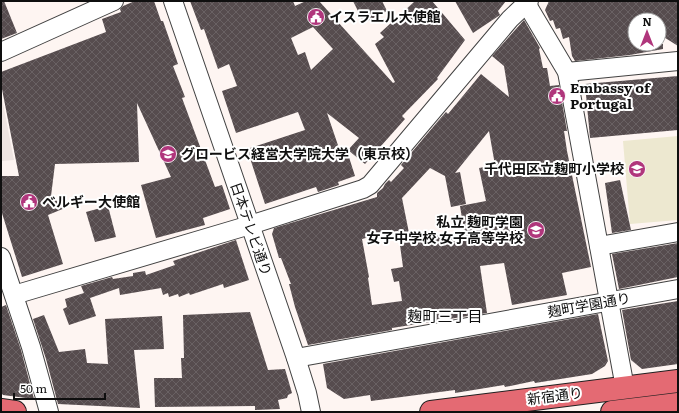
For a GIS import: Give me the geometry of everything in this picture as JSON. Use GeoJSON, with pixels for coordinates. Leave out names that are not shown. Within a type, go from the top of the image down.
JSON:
{"type":"FeatureCollection","features":[{"type":"Feature","properties":{"kind":"highway","name":"新宿通り"},"geometry":{"type":"LineString","coordinates":[[431,412],[678,381]]}},
{"type":"Feature","properties":{"kind":"highway"},"geometry":{"type":"LineString","coordinates":[[612,412],[678,404]]}},
{"type":"Feature","properties":{"kind":"highway"},"geometry":{"type":"LineString","coordinates":[[1,410],[15,412]]}},
{"type":"Feature","properties":{"kind":"street"},"geometry":{"type":"LineString","coordinates":[[1,52],[114,1]]}},
{"type":"Feature","properties":{"kind":"street","name":"日本テレビ通り"},"geometry":{"type":"LineString","coordinates":[[172,1],[296,358],[312,412]]}},
{"type":"Feature","properties":{"kind":"street"},"geometry":{"type":"LineString","coordinates":[[14,295],[250,225],[370,186],[510,19],[527,2],[567,72],[625,388]]}},
{"type":"Feature","properties":{"kind":"street"},"geometry":{"type":"LineString","coordinates":[[567,72],[678,61]]}},
{"type":"Feature","properties":{"kind":"street"},"geometry":{"type":"LineString","coordinates":[[600,246],[678,232]]}},
{"type":"Feature","properties":{"kind":"street"},"geometry":{"type":"LineString","coordinates":[[1,257],[31,347],[49,412]]}},
{"type":"Feature","properties":{"kind":"street","name":"麹町学園通り"},"geometry":{"type":"LineString","coordinates":[[296,358],[678,289]]}},
{"type":"Feature","properties":{"kind":"shaded area"},"geometry":{"type":"Polygon","coordinates":[[[1,93],[14,160],[1,161],[1,93]]]}},
{"type":"Feature","properties":{"kind":"shaded area"},"geometry":{"type":"Polygon","coordinates":[[[678,136],[678,220],[630,224],[623,141],[678,136]]]}},
{"type":"Feature","properties":{"kind":"building"},"geometry":{"type":"Polygon","coordinates":[[[1,1],[4,1],[17,33],[1,39],[1,1]]]}},
{"type":"Feature","properties":{"kind":"building"},"geometry":{"type":"Polygon","coordinates":[[[135,1],[154,1],[161,21],[163,21],[178,64],[173,66],[185,97],[182,98],[215,187],[222,185],[230,209],[203,218],[205,225],[156,238],[141,185],[171,177],[137,103],[139,162],[55,164],[51,196],[65,208],[48,215],[63,264],[22,277],[1,210],[1,176],[19,176],[1,84],[1,72],[106,32],[102,19],[121,12],[120,9],[123,6],[135,1]]]}},
{"type":"Feature","properties":{"kind":"building"},"geometry":{"type":"Polygon","coordinates":[[[190,1],[293,1],[295,6],[306,1],[319,1],[393,83],[395,82],[375,44],[384,37],[380,33],[415,1],[432,1],[465,40],[437,78],[438,79],[402,116],[405,119],[365,164],[348,150],[359,138],[327,113],[342,157],[347,151],[355,176],[338,182],[339,185],[318,192],[316,187],[265,204],[247,149],[305,130],[298,112],[236,133],[222,91],[237,86],[229,64],[218,69],[204,29],[201,30],[190,1]],[[313,27],[291,38],[298,55],[305,52],[311,70],[333,49],[313,27]]]}},
{"type":"Feature","properties":{"kind":"building"},"geometry":{"type":"Polygon","coordinates":[[[353,1],[382,1],[387,11],[364,23],[353,1]]]}},
{"type":"Feature","properties":{"kind":"building"},"geometry":{"type":"Polygon","coordinates":[[[455,1],[506,1],[498,11],[500,15],[473,33],[455,1]]]}},
{"type":"Feature","properties":{"kind":"building"},"geometry":{"type":"Polygon","coordinates":[[[549,1],[678,1],[678,46],[667,39],[667,12],[627,12],[627,52],[646,52],[575,61],[572,56],[569,37],[563,39],[560,28],[556,29],[553,20],[550,21],[545,10],[549,1]]]}},
{"type":"Feature","properties":{"kind":"building"},"geometry":{"type":"Polygon","coordinates":[[[524,20],[540,48],[543,68],[547,68],[550,86],[559,85],[567,131],[564,131],[567,151],[591,267],[562,273],[567,295],[512,305],[504,263],[480,266],[487,313],[392,328],[392,330],[308,345],[295,307],[289,284],[291,284],[281,258],[279,258],[272,234],[274,228],[377,197],[377,193],[389,180],[391,182],[404,168],[401,165],[446,112],[448,114],[481,74],[509,97],[504,66],[492,56],[524,20]],[[489,131],[455,173],[460,172],[466,204],[451,207],[445,176],[430,168],[402,198],[409,233],[417,231],[418,239],[464,231],[460,206],[486,201],[479,168],[495,165],[489,131]],[[392,231],[362,239],[369,277],[372,305],[402,301],[399,281],[394,282],[391,269],[403,267],[398,231],[392,231]]]}},
{"type":"Feature","properties":{"kind":"building"},"geometry":{"type":"Polygon","coordinates":[[[678,76],[678,130],[590,138],[585,84],[678,76]]]}},
{"type":"Feature","properties":{"kind":"building"},"geometry":{"type":"Polygon","coordinates":[[[620,180],[631,230],[612,233],[605,183],[620,180]]]}},
{"type":"Feature","properties":{"kind":"building"},"geometry":{"type":"Polygon","coordinates":[[[108,206],[116,237],[95,242],[86,212],[108,206]]]}},
{"type":"Feature","properties":{"kind":"building"},"geometry":{"type":"Polygon","coordinates":[[[236,240],[249,280],[224,288],[223,284],[179,297],[178,294],[169,297],[168,293],[163,295],[161,288],[120,295],[119,288],[90,298],[96,316],[69,325],[63,309],[67,307],[65,299],[84,293],[81,286],[112,277],[113,279],[133,276],[133,273],[145,271],[146,275],[175,265],[173,261],[236,240]]]}},
{"type":"Feature","properties":{"kind":"building"},"geometry":{"type":"Polygon","coordinates":[[[678,243],[678,277],[619,289],[612,254],[678,243]]]}},
{"type":"Feature","properties":{"kind":"building"},"geometry":{"type":"Polygon","coordinates":[[[678,301],[678,364],[642,369],[631,360],[622,310],[678,301]]]}},
{"type":"Feature","properties":{"kind":"building"},"geometry":{"type":"Polygon","coordinates":[[[6,305],[21,350],[34,399],[3,395],[1,393],[1,307],[6,305]]]}},
{"type":"Feature","properties":{"kind":"building"},"geometry":{"type":"Polygon","coordinates":[[[250,312],[268,370],[285,369],[292,393],[288,395],[287,398],[278,400],[280,409],[255,410],[255,406],[155,407],[154,378],[182,378],[181,358],[184,358],[183,315],[250,312]]]}},
{"type":"Feature","properties":{"kind":"building"},"geometry":{"type":"Polygon","coordinates":[[[598,314],[608,361],[605,366],[592,374],[535,383],[534,381],[505,387],[504,385],[455,393],[455,390],[371,401],[370,395],[344,399],[327,388],[323,364],[598,314]]]}},
{"type":"Feature","properties":{"kind":"building"},"geometry":{"type":"Polygon","coordinates":[[[44,315],[59,352],[85,349],[87,363],[108,364],[105,319],[162,316],[164,349],[134,350],[140,408],[58,404],[33,319],[44,315]]]}},
{"type":"Feature","properties":{"kind":"place","name":"イスラエル大使館"},"geometry":{"type":"Point","coordinates":[316,17]}},
{"type":"Feature","properties":{"kind":"place","name":"Embassy of Portugal"},"geometry":{"type":"Point","coordinates":[557,96]}},
{"type":"Feature","properties":{"kind":"place","name":"グロービス経営大学院大学（東京校）"},"geometry":{"type":"Point","coordinates":[168,154]}},
{"type":"Feature","properties":{"kind":"place","name":"千代田区立麹町小学校"},"geometry":{"type":"Point","coordinates":[637,169]}},
{"type":"Feature","properties":{"kind":"place","name":"ベルギー大使館"},"geometry":{"type":"Point","coordinates":[29,202]}},
{"type":"Feature","properties":{"kind":"place","name":"私立 麹町学園 女子中学校 女子高等学校"},"geometry":{"type":"Point","coordinates":[536,230]}},
{"type":"Feature","properties":{"kind":"district","name":"麹町三丁目"},"geometry":{"type":"Point","coordinates":[445,317]}}]}
